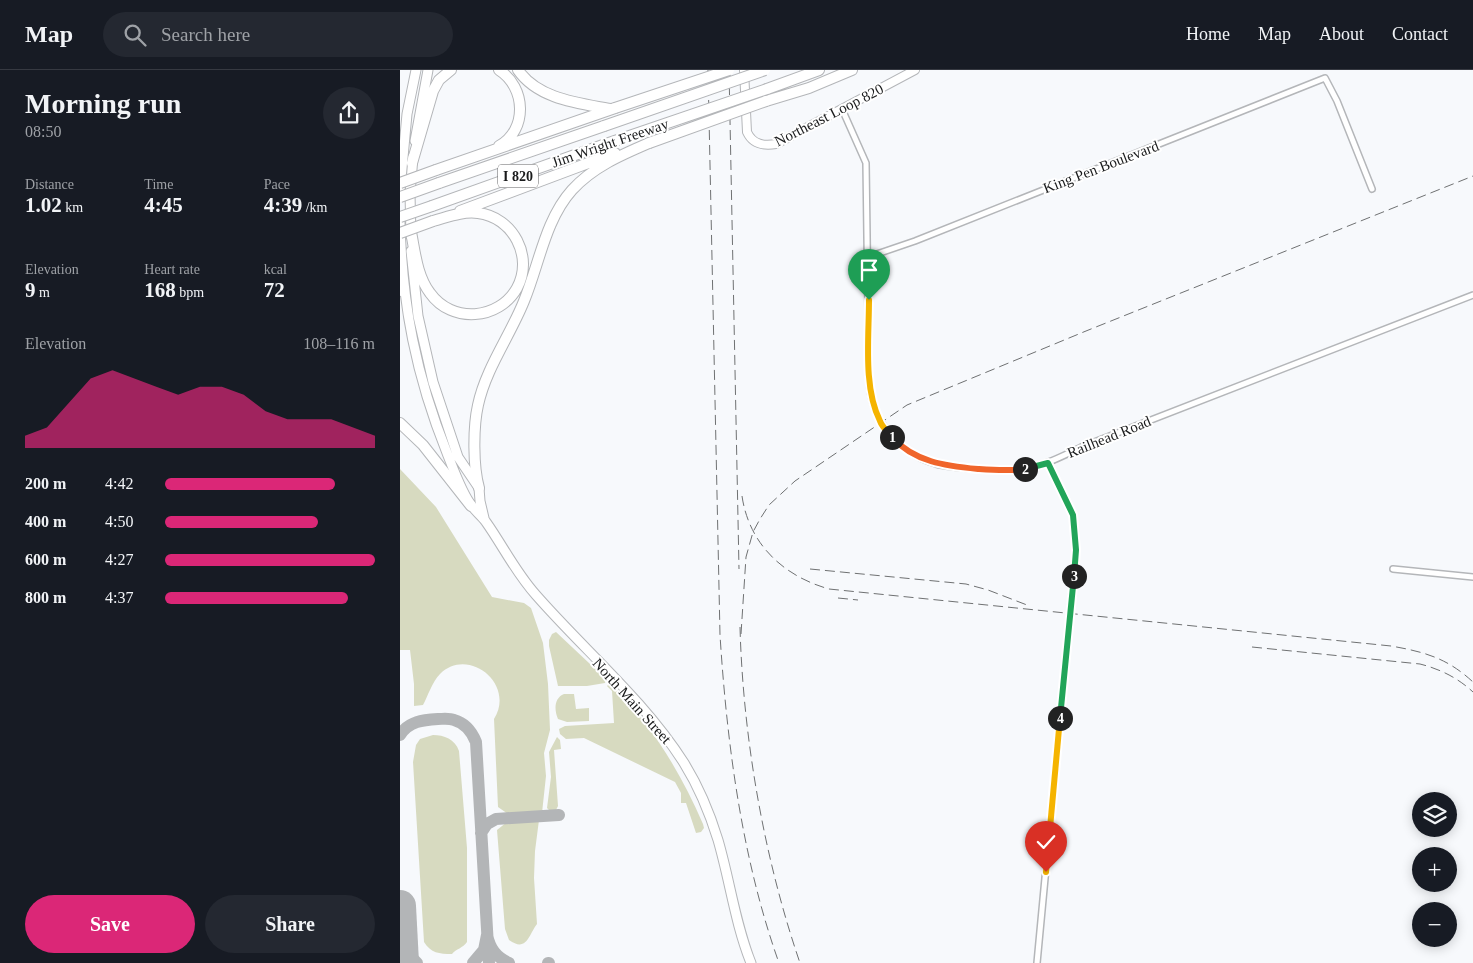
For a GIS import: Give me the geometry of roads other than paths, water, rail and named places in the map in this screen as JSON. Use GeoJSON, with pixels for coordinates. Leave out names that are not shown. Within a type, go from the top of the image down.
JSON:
{"type":"FeatureCollection","features":[{"type":"Feature","properties":{"kind":"highway"},"geometry":{"type":"LineString","coordinates":[[412,163],[433,91],[440,80],[451,70]]}},
{"type":"Feature","properties":{"kind":"highway"},"geometry":{"type":"LineString","coordinates":[[483,154],[503,144],[510,138],[515,131],[520,115],[520,101],[514,84],[499,70]]}},
{"type":"Feature","properties":{"kind":"highway"},"geometry":{"type":"LineString","coordinates":[[518,70],[522,76],[547,94],[568,101],[613,108]]}},
{"type":"Feature","properties":{"kind":"highway"},"geometry":{"type":"LineString","coordinates":[[400,183],[613,108],[729,70]]}},
{"type":"Feature","properties":{"kind":"highway","name":"Jim Wright Freeway"},"geometry":{"type":"LineString","coordinates":[[400,197],[765,70]]}},
{"type":"Feature","properties":{"kind":"highway","name":"Jim Wright Freeway"},"geometry":{"type":"LineString","coordinates":[[400,217],[819,70]]}},
{"type":"Feature","properties":{"kind":"highway"},"geometry":{"type":"LineString","coordinates":[[433,221],[460,213],[479,213],[504,223],[514,234],[522,252],[522,272],[518,286],[514,293],[499,307],[480,314],[466,314],[448,309],[437,301],[426,287],[405,232],[433,221],[596,164],[649,142],[766,101],[810,88],[852,70]]}},
{"type":"Feature","properties":{"kind":"highway"},"geometry":{"type":"LineString","coordinates":[[479,488],[475,426],[483,386],[524,303],[551,224],[558,210],[572,190],[596,164]]}},
{"type":"Feature","properties":{"kind":"highway"},"geometry":{"type":"LineString","coordinates":[[400,291],[402,270]]}},
{"type":"Feature","properties":{"kind":"highway"},"geometry":{"type":"LineString","coordinates":[[400,423],[435,458],[453,485],[471,506]]}},
{"type":"Feature","properties":{"kind":"main road"},"geometry":{"type":"LineString","coordinates":[[400,190],[407,114],[416,70]]}},
{"type":"Feature","properties":{"kind":"main road","name":"North Main Street"},"geometry":{"type":"LineString","coordinates":[[428,70],[417,126],[405,232],[418,316],[433,382],[458,457],[479,488],[485,520]]}},
{"type":"Feature","properties":{"kind":"main road","name":"North Main Street"},"geometry":{"type":"LineString","coordinates":[[400,222],[402,270],[411,334],[421,380],[437,428],[471,506],[485,520],[527,586],[576,640],[650,716],[666,735],[684,763],[699,790],[718,840],[743,941],[751,963]]}},
{"type":"Feature","properties":{"kind":"street","name":"Northeast Loop 820"},"geometry":{"type":"LineString","coordinates":[[744,70],[746,126],[749,137],[756,143],[769,145],[776,144],[915,70]]}},
{"type":"Feature","properties":{"kind":"street","name":"King Pen Boulevard"},"geometry":{"type":"LineString","coordinates":[[868,256],[915,241],[1325,78],[1372,189]]}},
{"type":"Feature","properties":{"kind":"street","name":"Railhead Road"},"geometry":{"type":"LineString","coordinates":[[842,109],[866,163],[870,388],[873,404],[880,423],[902,448],[937,464],[1005,471],[1048,463],[1084,446],[1473,295]]}},
{"type":"Feature","properties":{"kind":"street"},"geometry":{"type":"LineString","coordinates":[[1037,963],[1076,550],[1073,515],[1048,463]]}},
{"type":"Feature","properties":{"kind":"street"},"geometry":{"type":"LineString","coordinates":[[1394,569],[1473,577]]}},
{"type":"Feature","properties":{"kind":"railway"},"geometry":{"type":"LineString","coordinates":[[708,70],[720,635],[723,676],[732,760],[746,843],[766,924],[779,963]]}},
{"type":"Feature","properties":{"kind":"railway"},"geometry":{"type":"LineString","coordinates":[[729,70],[739,569]]}},
{"type":"Feature","properties":{"kind":"railway"},"geometry":{"type":"LineString","coordinates":[[741,634],[746,557],[753,532],[769,505],[795,481],[907,405],[1473,176]]}},
{"type":"Feature","properties":{"kind":"railway"},"geometry":{"type":"LineString","coordinates":[[742,496],[752,529],[760,543],[771,556],[797,576],[829,589],[1391,646],[1435,657],[1454,667],[1473,682]]}},
{"type":"Feature","properties":{"kind":"railway"},"geometry":{"type":"LineString","coordinates":[[810,569],[966,584],[1027,605]]}},
{"type":"Feature","properties":{"kind":"railway"},"geometry":{"type":"LineString","coordinates":[[838,598],[858,600]]}},
{"type":"Feature","properties":{"kind":"railway"},"geometry":{"type":"LineString","coordinates":[[740,627],[746,712],[758,797],[776,882],[800,963]]}},
{"type":"Feature","properties":{"kind":"railway"},"geometry":{"type":"LineString","coordinates":[[1252,647],[1420,664],[1448,675],[1461,682],[1473,692]]}}]}
